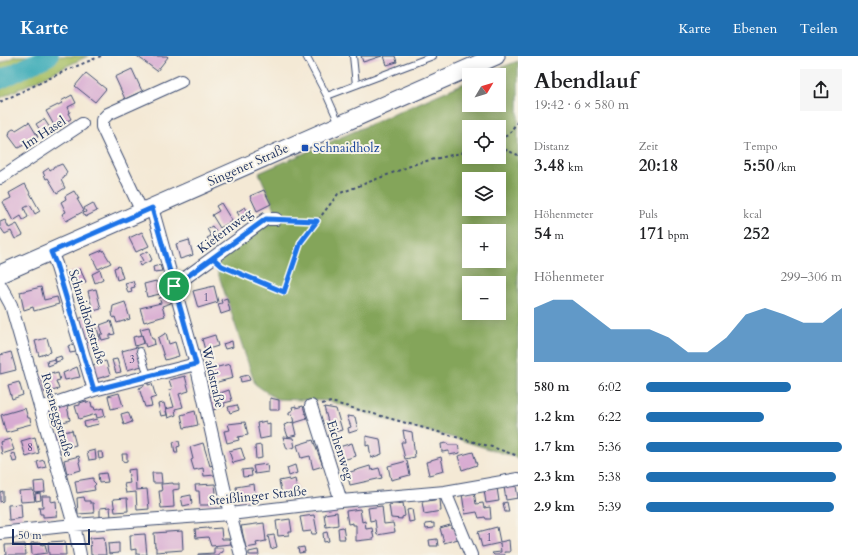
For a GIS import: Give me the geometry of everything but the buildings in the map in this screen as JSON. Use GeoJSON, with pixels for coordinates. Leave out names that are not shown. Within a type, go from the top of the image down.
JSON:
{"type":"FeatureCollection","features":[{"type":"Feature","properties":{"kind":"main road","name":"Singener Straße"},"geometry":{"type":"LineString","coordinates":[[0,274],[496,56]]}},
{"type":"Feature","properties":{"kind":"street","name":"Waldstraße"},"geometry":{"type":"LineString","coordinates":[[181,81],[108,114],[102,120],[102,127],[147,210],[174,286],[196,364],[230,514],[241,555]]}},
{"type":"Feature","properties":{"kind":"street","name":"Im Hasel"},"geometry":{"type":"LineString","coordinates":[[0,178],[82,124]]}},
{"type":"Feature","properties":{"kind":"street","name":"Kiefernweg"},"geometry":{"type":"LineString","coordinates":[[174,286],[266,219],[276,219]]}},
{"type":"Feature","properties":{"kind":"street","name":"Schnaidholzstraße"},"geometry":{"type":"LineString","coordinates":[[51,252],[56,264],[94,390]]}},
{"type":"Feature","properties":{"kind":"street","name":"Roseneggstraße"},"geometry":{"type":"LineString","coordinates":[[0,285],[11,304],[74,525],[80,555]]}},
{"type":"Feature","properties":{"kind":"street"},"geometry":{"type":"LineString","coordinates":[[41,408],[94,390],[196,364]]}},
{"type":"Feature","properties":{"kind":"street","name":"Eichenweg"},"geometry":{"type":"LineString","coordinates":[[311,406],[341,501]]}},
{"type":"Feature","properties":{"kind":"street","name":"Steißlinger Straße"},"geometry":{"type":"LineString","coordinates":[[0,533],[74,525],[230,514],[341,501],[445,492],[518,479]]}},
{"type":"Feature","properties":{"kind":"street"},"geometry":{"type":"LineString","coordinates":[[445,492],[471,555]]}},
{"type":"Feature","properties":{"kind":"lane"},"geometry":{"type":"LineString","coordinates":[[306,56],[340,124]]}},
{"type":"Feature","properties":{"kind":"lane"},"geometry":{"type":"LineString","coordinates":[[353,56],[356,85]]}},
{"type":"Feature","properties":{"kind":"lane"},"geometry":{"type":"LineString","coordinates":[[327,96],[433,56]]}},
{"type":"Feature","properties":{"kind":"lane"},"geometry":{"type":"LineString","coordinates":[[140,350],[148,376]]}},
{"type":"Feature","properties":{"kind":"path"},"geometry":{"type":"LineString","coordinates":[[0,102],[65,71],[101,56]]}},
{"type":"Feature","properties":{"kind":"path"},"geometry":{"type":"LineString","coordinates":[[506,136],[518,121]]}},
{"type":"Feature","properties":{"kind":"path"},"geometry":{"type":"LineString","coordinates":[[506,150],[518,155]]}},
{"type":"Feature","properties":{"kind":"path"},"geometry":{"type":"LineString","coordinates":[[213,258],[222,266],[284,292],[301,242],[338,194],[418,163],[462,153]]}},
{"type":"Feature","properties":{"kind":"path"},"geometry":{"type":"LineString","coordinates":[[276,219],[317,221]]}},
{"type":"Feature","properties":{"kind":"path"},"geometry":{"type":"LineString","coordinates":[[311,406],[331,402],[492,447],[518,456]]}},
{"type":"Feature","properties":{"kind":"green space"},"geometry":{"type":"Polygon","coordinates":[[[15,56],[88,56],[0,98],[0,64],[15,56]]]}},
{"type":"Feature","properties":{"kind":"green space"},"geometry":{"type":"Polygon","coordinates":[[[518,61],[518,458],[454,438],[392,422],[329,401],[276,399],[255,384],[213,258],[276,211],[259,173],[462,84],[462,112],[506,112],[506,68],[500,68],[518,61]]]}},
{"type":"Feature","properties":{"kind":"waterway"},"geometry":{"type":"LineString","coordinates":[[0,80],[49,56]]}},
{"type":"Feature","properties":{"kind":"place","name":"Schnaidholz"},"geometry":{"type":"Point","coordinates":[305,148]}},
{"type":"Feature","properties":{"kind":"route"},"geometry":{"type":"LineString","coordinates":[[174,286],[196,364],[94,390],[56,264],[51,252],[152,208],[174,286],[213,258],[222,266],[284,292],[301,242],[317,221],[266,219],[174,286]]}}]}
